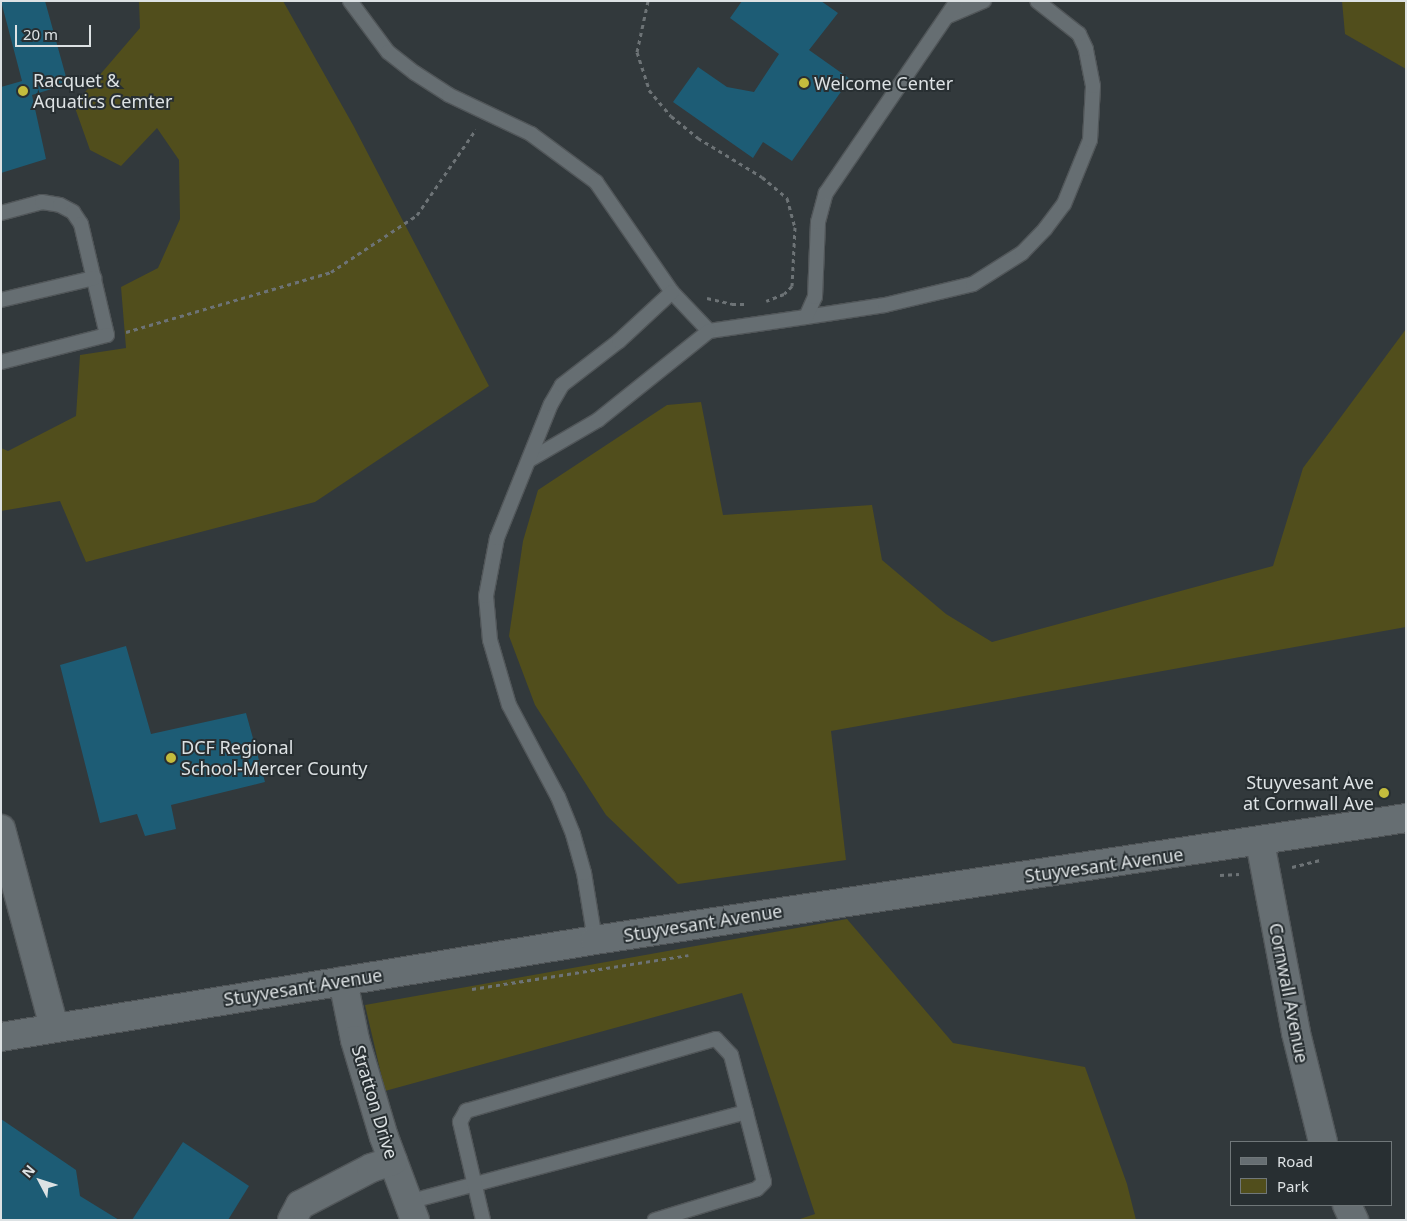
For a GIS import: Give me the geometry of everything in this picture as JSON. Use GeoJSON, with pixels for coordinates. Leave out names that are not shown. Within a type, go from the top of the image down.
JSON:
{"type":"FeatureCollection","features":[{"type":"Feature","properties":{"kind":"street","name":"Stuyvesant Avenue"},"geometry":{"type":"LineString","coordinates":[[1,1037],[595,940],[1260,842],[1406,818]]}},
{"type":"Feature","properties":{"kind":"street"},"geometry":{"type":"LineString","coordinates":[[1,829],[54,1028]]}},
{"type":"Feature","properties":{"kind":"street","name":"Cornwall Avenue"},"geometry":{"type":"LineString","coordinates":[[1260,842],[1303,1066],[1323,1141]]}},
{"type":"Feature","properties":{"kind":"street","name":"Stratton Drive"},"geometry":{"type":"LineString","coordinates":[[343,981],[355,1040],[393,1161],[412,1211]]}},
{"type":"Feature","properties":{"kind":"street"},"geometry":{"type":"LineString","coordinates":[[292,1220],[300,1205],[371,1168],[393,1161]]}},
{"type":"Feature","properties":{"kind":"street"},"geometry":{"type":"LineString","coordinates":[[1347,1206],[1354,1220]]}},
{"type":"Feature","properties":{"kind":"lane"},"geometry":{"type":"LineString","coordinates":[[350,1],[388,52],[415,73],[449,95],[531,134],[596,182],[672,292],[709,331]]}},
{"type":"Feature","properties":{"kind":"lane"},"geometry":{"type":"LineString","coordinates":[[806,317],[815,297],[818,222],[826,193],[958,1]]}},
{"type":"Feature","properties":{"kind":"lane"},"geometry":{"type":"LineString","coordinates":[[947,16],[984,1]]}},
{"type":"Feature","properties":{"kind":"lane"},"geometry":{"type":"LineString","coordinates":[[531,459],[598,420],[709,331],[885,305],[973,284],[1022,252],[1055,216],[1078,174],[1090,140],[1093,86],[1086,49],[1078,34],[1037,1]]}},
{"type":"Feature","properties":{"kind":"lane"},"geometry":{"type":"LineString","coordinates":[[1,213],[42,202],[60,204],[73,212],[81,224],[107,335],[1,362]]}},
{"type":"Feature","properties":{"kind":"lane"},"geometry":{"type":"LineString","coordinates":[[1,300],[94,278]]}},
{"type":"Feature","properties":{"kind":"lane"},"geometry":{"type":"LineString","coordinates":[[595,940],[584,873],[573,834],[558,797],[509,704],[490,640],[486,596],[490,565],[511,498],[531,459],[540,428],[562,385],[619,341],[672,292]]}},
{"type":"Feature","properties":{"kind":"lane"},"geometry":{"type":"LineString","coordinates":[[483,1220],[460,1122],[466,1111],[716,1039],[731,1056],[764,1182],[757,1190],[655,1220]]}},
{"type":"Feature","properties":{"kind":"lane"},"geometry":{"type":"LineString","coordinates":[[412,1211],[439,1196],[746,1112]]}},
{"type":"Feature","properties":{"kind":"path"},"geometry":{"type":"LineString","coordinates":[[648,1],[637,52],[649,90],[671,116],[698,138],[762,177],[787,198],[795,227],[792,286],[784,294],[761,303]]}},
{"type":"Feature","properties":{"kind":"path"},"geometry":{"type":"LineString","coordinates":[[107,335],[135,330],[331,272],[417,215],[487,112]]}},
{"type":"Feature","properties":{"kind":"path"},"geometry":{"type":"LineString","coordinates":[[672,292],[689,283],[710,300],[752,304]]}},
{"type":"Feature","properties":{"kind":"green space"},"geometry":{"type":"Polygon","coordinates":[[[139,1],[283,1],[353,125],[489,386],[315,502],[86,562],[60,501],[1,511],[1,448],[8,451],[76,416],[80,355],[126,348],[121,287],[158,268],[180,219],[179,160],[157,128],[121,166],[90,150],[74,105],[140,28],[139,1]]]}},
{"type":"Feature","properties":{"kind":"green space"},"geometry":{"type":"Polygon","coordinates":[[[1342,1],[1406,1],[1406,69],[1345,34],[1342,1]]]}},
{"type":"Feature","properties":{"kind":"green space"},"geometry":{"type":"Polygon","coordinates":[[[1406,329],[1406,627],[831,731],[846,860],[678,884],[606,815],[535,705],[509,636],[523,541],[538,490],[667,405],[701,402],[723,515],[872,505],[882,560],[946,614],[992,642],[1273,566],[1303,468],[1406,329]]]}},
{"type":"Feature","properties":{"kind":"green space"},"geometry":{"type":"Polygon","coordinates":[[[847,919],[953,1043],[1085,1067],[1127,1184],[1136,1220],[797,1220],[815,1214],[742,993],[385,1091],[365,1005],[847,919]]]}},
{"type":"Feature","properties":{"kind":"building","name":"Racquet & Aquatics Cemter"},"geometry":{"type":"Polygon","coordinates":[[[1,1],[45,1],[68,84],[32,95],[46,159],[1,173],[1,87],[22,81],[1,1]]]}},
{"type":"Feature","properties":{"kind":"building","name":"Welcome Center"},"geometry":{"type":"Polygon","coordinates":[[[742,1],[821,1],[838,13],[809,50],[850,79],[792,161],[763,142],[753,158],[673,102],[698,67],[727,87],[754,92],[779,54],[730,18],[742,1]]]}},
{"type":"Feature","properties":{"kind":"building","name":"DCF Regional School-Mercer County"},"geometry":{"type":"Polygon","coordinates":[[[126,646],[151,734],[246,713],[265,782],[171,805],[176,829],[145,836],[137,814],[100,823],[60,665],[126,646]]]}},
{"type":"Feature","properties":{"kind":"building"},"geometry":{"type":"Polygon","coordinates":[[[1,1119],[76,1170],[80,1196],[119,1220],[1,1220],[1,1119]]]}},
{"type":"Feature","properties":{"kind":"building"},"geometry":{"type":"Polygon","coordinates":[[[183,1142],[249,1186],[228,1220],[132,1220],[183,1142]]]}},
{"type":"Feature","properties":{"kind":"place","name":"Welcome Center"},"geometry":{"type":"Point","coordinates":[804,83]}},
{"type":"Feature","properties":{"kind":"place","name":"Racquet & Aquatics Cemter"},"geometry":{"type":"Point","coordinates":[23,91]}},
{"type":"Feature","properties":{"kind":"place","name":"DCF Regional School-Mercer County"},"geometry":{"type":"Point","coordinates":[171,758]}},
{"type":"Feature","properties":{"kind":"place","name":"Stuyvesant Ave at Cornwall Ave"},"geometry":{"type":"Point","coordinates":[1384,793]}}]}
